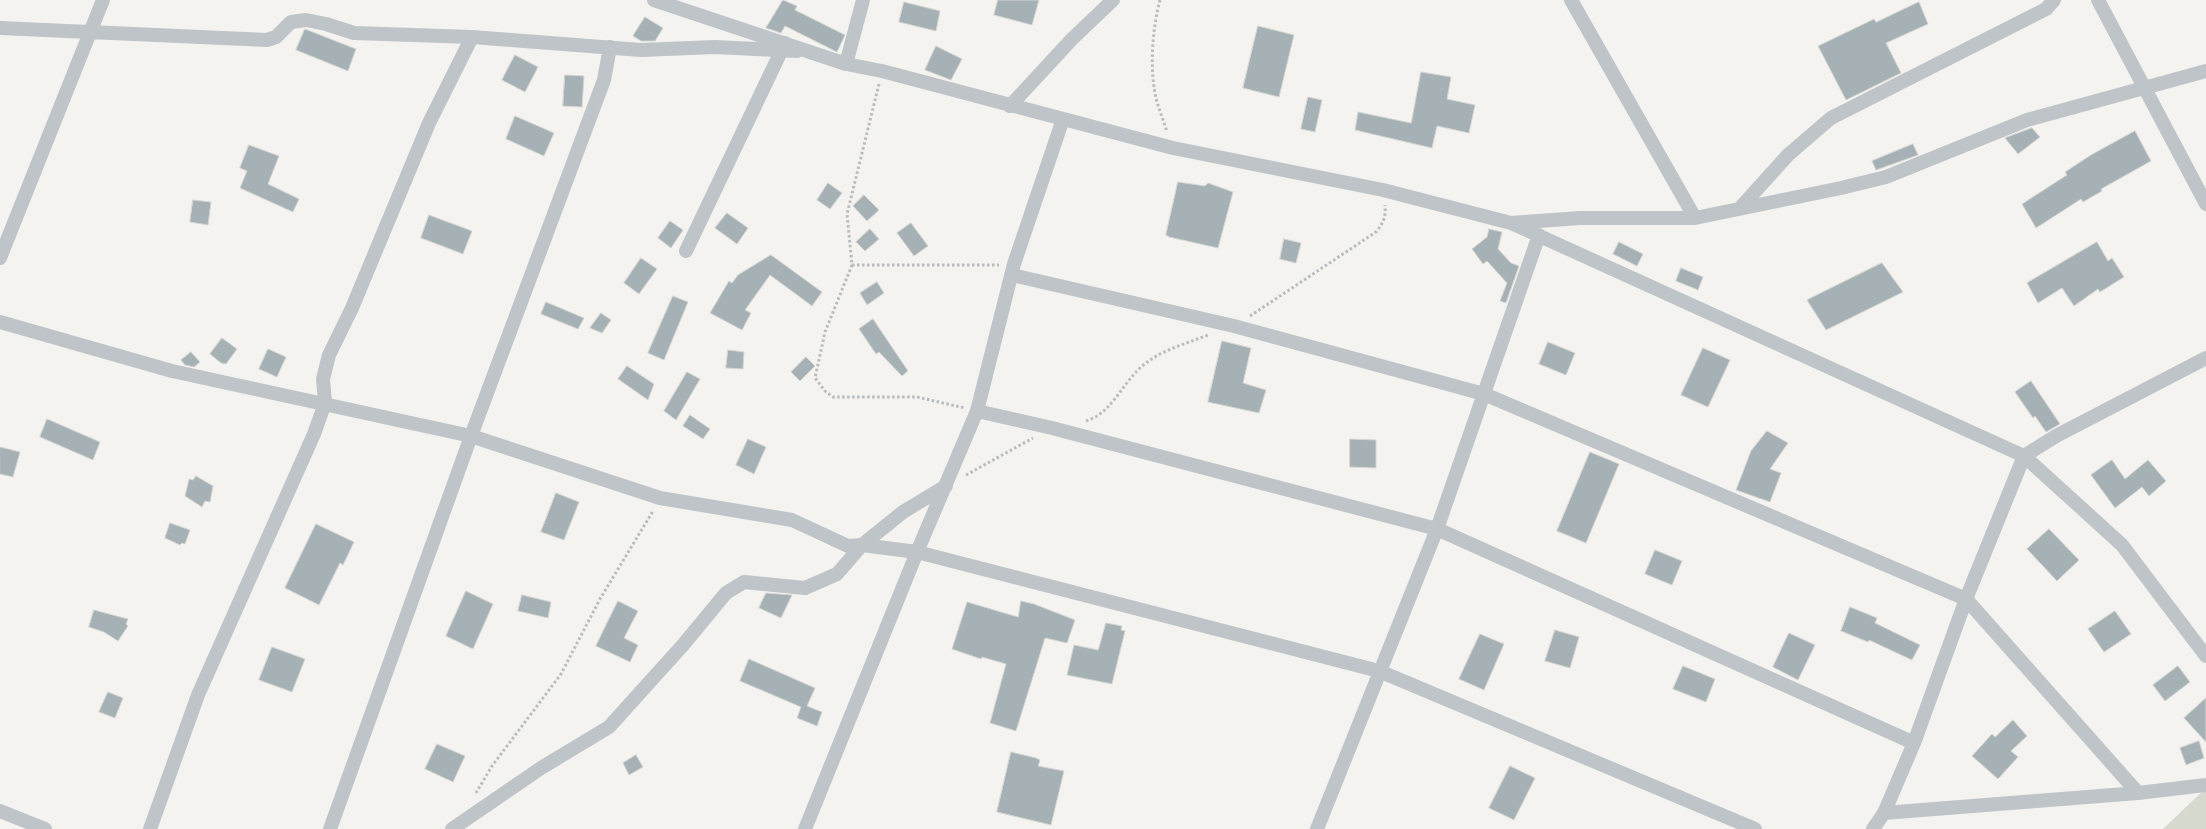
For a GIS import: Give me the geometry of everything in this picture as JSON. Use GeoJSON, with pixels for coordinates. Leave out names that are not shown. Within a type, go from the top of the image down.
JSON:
{"type":"FeatureCollection","features":[{"type":"Feature","properties":{"kind":"street"},"geometry":{"type":"LineString","coordinates":[[0,258],[103,0]]}},
{"type":"Feature","properties":{"kind":"street"},"geometry":{"type":"LineString","coordinates":[[654,0],[783,47]]}},
{"type":"Feature","properties":{"kind":"street"},"geometry":{"type":"LineString","coordinates":[[846,64],[863,0]]}},
{"type":"Feature","properties":{"kind":"street"},"geometry":{"type":"LineString","coordinates":[[1010,106],[1072,39],[1113,0]]}},
{"type":"Feature","properties":{"kind":"street"},"geometry":{"type":"LineString","coordinates":[[1571,0],[1695,218]]}},
{"type":"Feature","properties":{"kind":"street"},"geometry":{"type":"LineString","coordinates":[[1741,207],[1788,154],[1831,118],[2046,9],[2054,0]]}},
{"type":"Feature","properties":{"kind":"street"},"geometry":{"type":"LineString","coordinates":[[2098,0],[2206,204]]}},
{"type":"Feature","properties":{"kind":"street"},"geometry":{"type":"LineString","coordinates":[[0,28],[268,40],[276,37],[291,22],[306,20],[354,33],[472,37],[641,50],[783,47],[815,52],[846,64],[882,71],[1173,148],[1383,190],[1511,223],[2024,456],[2122,546],[2206,656]]}},
{"type":"Feature","properties":{"kind":"street"},"geometry":{"type":"LineString","coordinates":[[150,829],[198,695],[308,448],[325,403],[323,379],[329,355],[352,308],[429,123],[472,37]]}},
{"type":"Feature","properties":{"kind":"street"},"geometry":{"type":"LineString","coordinates":[[330,829],[470,436],[604,80],[610,47]]}},
{"type":"Feature","properties":{"kind":"street"},"geometry":{"type":"LineString","coordinates":[[686,251],[783,47]]}},
{"type":"Feature","properties":{"kind":"street"},"geometry":{"type":"LineString","coordinates":[[1511,223],[1580,218],[1695,218],[1886,177],[2027,120],[2206,71]]}},
{"type":"Feature","properties":{"kind":"street"},"geometry":{"type":"LineString","coordinates":[[805,829],[917,552],[977,411],[1014,270],[1063,119]]}},
{"type":"Feature","properties":{"kind":"street"},"geometry":{"type":"LineString","coordinates":[[1317,829],[1437,529],[1539,235]]}},
{"type":"Feature","properties":{"kind":"street"},"geometry":{"type":"LineString","coordinates":[[1014,270],[1234,326],[1484,394],[1966,599],[2138,793]]}},
{"type":"Feature","properties":{"kind":"street"},"geometry":{"type":"LineString","coordinates":[[0,322],[172,371],[470,436],[660,498],[792,520],[848,546],[862,545],[917,552],[1379,671],[1755,829]]}},
{"type":"Feature","properties":{"kind":"street"},"geometry":{"type":"LineString","coordinates":[[1873,829],[1884,814],[1914,743],[1966,599],[2024,456],[2056,436],[2206,358]]}},
{"type":"Feature","properties":{"kind":"street"},"geometry":{"type":"LineString","coordinates":[[977,411],[1052,428],[1437,529],[1914,743]]}},
{"type":"Feature","properties":{"kind":"street"},"geometry":{"type":"LineString","coordinates":[[452,829],[541,768],[609,727],[683,645],[726,593],[744,582],[805,588],[838,574],[862,545],[903,512],[946,486]]}},
{"type":"Feature","properties":{"kind":"street"},"geometry":{"type":"LineString","coordinates":[[1884,814],[2138,793],[2206,785]]}},
{"type":"Feature","properties":{"kind":"street"},"geometry":{"type":"LineString","coordinates":[[0,811],[45,829]]}},
{"type":"Feature","properties":{"kind":"path"},"geometry":{"type":"LineString","coordinates":[[1160,0],[1156,16],[1152,58],[1156,100],[1173,148]]}},
{"type":"Feature","properties":{"kind":"path"},"geometry":{"type":"LineString","coordinates":[[882,71],[847,214],[852,265],[825,332],[815,378],[825,391],[833,397],[917,397],[977,411]]}},
{"type":"Feature","properties":{"kind":"path"},"geometry":{"type":"LineString","coordinates":[[1079,422],[1098,416],[1106,410],[1137,370],[1158,354],[1234,326],[1376,232],[1384,222],[1386,214],[1383,190]]}},
{"type":"Feature","properties":{"kind":"path"},"geometry":{"type":"LineString","coordinates":[[852,265],[1014,270]]}},
{"type":"Feature","properties":{"kind":"path"},"geometry":{"type":"LineString","coordinates":[[946,486],[1052,428]]}},
{"type":"Feature","properties":{"kind":"path"},"geometry":{"type":"LineString","coordinates":[[474,798],[492,766],[561,674],[600,599],[660,498]]}},
{"type":"Feature","properties":{"kind":"shaded area"},"geometry":{"type":"Polygon","coordinates":[[[2206,788],[2206,829],[2163,829],[2206,788]]]}},
{"type":"Feature","properties":{"kind":"building"},"geometry":{"type":"Polygon","coordinates":[[[783,0],[797,6],[795,10],[845,35],[837,52],[785,26],[781,33],[766,28],[783,0]]]}},
{"type":"Feature","properties":{"kind":"building"},"geometry":{"type":"Polygon","coordinates":[[[998,0],[1039,0],[1032,25],[994,15],[998,0]]]}},
{"type":"Feature","properties":{"kind":"building"},"geometry":{"type":"Polygon","coordinates":[[[904,2],[940,11],[936,31],[899,22],[904,2]]]}},
{"type":"Feature","properties":{"kind":"building"},"geometry":{"type":"Polygon","coordinates":[[[1919,2],[1928,24],[1886,43],[1901,73],[1846,100],[1818,46],[1874,19],[1876,22],[1919,2]]]}},
{"type":"Feature","properties":{"kind":"building"},"geometry":{"type":"Polygon","coordinates":[[[645,17],[663,28],[655,41],[641,41],[633,36],[645,17]]]}},
{"type":"Feature","properties":{"kind":"building"},"geometry":{"type":"Polygon","coordinates":[[[1258,26],[1294,35],[1279,97],[1243,88],[1258,26]]]}},
{"type":"Feature","properties":{"kind":"building"},"geometry":{"type":"Polygon","coordinates":[[[305,29],[356,49],[348,71],[296,50],[305,29]]]}},
{"type":"Feature","properties":{"kind":"building"},"geometry":{"type":"Polygon","coordinates":[[[936,46],[962,59],[951,80],[925,70],[936,46]]]}},
{"type":"Feature","properties":{"kind":"building"},"geometry":{"type":"Polygon","coordinates":[[[515,55],[538,67],[525,92],[502,80],[515,55]]]}},
{"type":"Feature","properties":{"kind":"building"},"geometry":{"type":"Polygon","coordinates":[[[1421,72],[1451,77],[1447,99],[1475,105],[1469,133],[1437,126],[1432,148],[1355,130],[1358,112],[1411,123],[1421,72]]]}},
{"type":"Feature","properties":{"kind":"building"},"geometry":{"type":"Polygon","coordinates":[[[565,75],[584,76],[582,107],[563,106],[565,75]]]}},
{"type":"Feature","properties":{"kind":"building"},"geometry":{"type":"Polygon","coordinates":[[[1308,97],[1322,100],[1315,132],[1301,129],[1308,97]]]}},
{"type":"Feature","properties":{"kind":"building"},"geometry":{"type":"Polygon","coordinates":[[[515,116],[554,133],[544,156],[506,139],[515,116]]]}},
{"type":"Feature","properties":{"kind":"building"},"geometry":{"type":"Polygon","coordinates":[[[2032,128],[2040,137],[2018,154],[2005,138],[2032,128]]]}},
{"type":"Feature","properties":{"kind":"building"},"geometry":{"type":"Polygon","coordinates":[[[2135,131],[2151,161],[2101,189],[2102,191],[2083,202],[2081,199],[2036,228],[2022,204],[2067,175],[2065,172],[2091,155],[2135,131]]]}},
{"type":"Feature","properties":{"kind":"building"},"geometry":{"type":"Polygon","coordinates":[[[1913,144],[1918,155],[1876,170],[1872,161],[1913,144]]]}},
{"type":"Feature","properties":{"kind":"building"},"geometry":{"type":"Polygon","coordinates":[[[249,145],[279,156],[268,184],[299,199],[293,212],[240,188],[247,171],[240,168],[249,145]]]}},
{"type":"Feature","properties":{"kind":"building"},"geometry":{"type":"Polygon","coordinates":[[[1178,182],[1205,186],[1208,183],[1233,192],[1218,248],[1166,235],[1178,182]]]}},
{"type":"Feature","properties":{"kind":"building"},"geometry":{"type":"Polygon","coordinates":[[[828,183],[842,193],[830,209],[817,200],[828,183]]]}},
{"type":"Feature","properties":{"kind":"building"},"geometry":{"type":"Polygon","coordinates":[[[864,195],[879,210],[867,221],[853,206],[864,195]]]}},
{"type":"Feature","properties":{"kind":"building"},"geometry":{"type":"Polygon","coordinates":[[[193,200],[211,202],[208,225],[190,222],[193,200]]]}},
{"type":"Feature","properties":{"kind":"building"},"geometry":{"type":"Polygon","coordinates":[[[727,213],[748,228],[737,244],[715,228],[727,213]]]}},
{"type":"Feature","properties":{"kind":"building"},"geometry":{"type":"Polygon","coordinates":[[[429,215],[472,231],[463,254],[421,238],[429,215]]]}},
{"type":"Feature","properties":{"kind":"building"},"geometry":{"type":"Polygon","coordinates":[[[670,221],[683,230],[671,248],[658,238],[670,221]]]}},
{"type":"Feature","properties":{"kind":"building"},"geometry":{"type":"Polygon","coordinates":[[[911,223],[928,246],[914,256],[897,233],[911,223]]]}},
{"type":"Feature","properties":{"kind":"building"},"geometry":{"type":"Polygon","coordinates":[[[870,229],[879,239],[865,251],[856,242],[870,229]]]}},
{"type":"Feature","properties":{"kind":"building"},"geometry":{"type":"Polygon","coordinates":[[[1489,229],[1502,232],[1498,249],[1511,263],[1519,266],[1506,303],[1500,301],[1507,283],[1487,261],[1483,264],[1472,249],[1487,237],[1489,229]]]}},
{"type":"Feature","properties":{"kind":"building"},"geometry":{"type":"Polygon","coordinates":[[[1284,239],[1301,243],[1296,263],[1280,259],[1284,239]]]}},
{"type":"Feature","properties":{"kind":"building"},"geometry":{"type":"Polygon","coordinates":[[[1619,242],[1643,254],[1637,266],[1613,254],[1619,242]]]}},
{"type":"Feature","properties":{"kind":"building"},"geometry":{"type":"Polygon","coordinates":[[[2097,242],[2108,261],[2112,258],[2124,277],[2100,292],[2098,289],[2074,306],[2062,288],[2038,303],[2027,283],[2097,242]]]}},
{"type":"Feature","properties":{"kind":"building"},"geometry":{"type":"Polygon","coordinates":[[[771,255],[822,292],[812,306],[770,275],[745,310],[751,313],[742,330],[710,313],[729,281],[732,283],[738,275],[771,255]]]}},
{"type":"Feature","properties":{"kind":"building"},"geometry":{"type":"Polygon","coordinates":[[[641,258],[657,269],[639,294],[624,283],[641,258]]]}},
{"type":"Feature","properties":{"kind":"building"},"geometry":{"type":"Polygon","coordinates":[[[1882,263],[1903,292],[1826,330],[1807,300],[1882,263]]]}},
{"type":"Feature","properties":{"kind":"building"},"geometry":{"type":"Polygon","coordinates":[[[1681,268],[1703,277],[1698,290],[1676,281],[1681,268]]]}},
{"type":"Feature","properties":{"kind":"building"},"geometry":{"type":"Polygon","coordinates":[[[877,282],[884,293],[867,305],[860,293],[877,282]]]}},
{"type":"Feature","properties":{"kind":"building"},"geometry":{"type":"Polygon","coordinates":[[[673,296],[688,302],[664,360],[648,353],[673,296]]]}},
{"type":"Feature","properties":{"kind":"building"},"geometry":{"type":"Polygon","coordinates":[[[546,302],[584,318],[578,329],[541,314],[546,302]]]}},
{"type":"Feature","properties":{"kind":"building"},"geometry":{"type":"Polygon","coordinates":[[[601,313],[611,320],[602,333],[590,328],[601,313]]]}},
{"type":"Feature","properties":{"kind":"building"},"geometry":{"type":"Polygon","coordinates":[[[873,319],[908,371],[902,376],[879,352],[876,354],[859,329],[873,319]]]}},
{"type":"Feature","properties":{"kind":"building"},"geometry":{"type":"Polygon","coordinates":[[[222,338],[237,349],[226,364],[221,363],[210,354],[222,338]]]}},
{"type":"Feature","properties":{"kind":"building"},"geometry":{"type":"Polygon","coordinates":[[[1222,341],[1251,348],[1243,383],[1266,390],[1259,413],[1208,402],[1222,341]]]}},
{"type":"Feature","properties":{"kind":"building"},"geometry":{"type":"Polygon","coordinates":[[[1548,342],[1575,353],[1566,375],[1539,364],[1548,342]]]}},
{"type":"Feature","properties":{"kind":"building"},"geometry":{"type":"Polygon","coordinates":[[[1703,348],[1730,360],[1708,407],[1681,395],[1703,348]]]}},
{"type":"Feature","properties":{"kind":"building"},"geometry":{"type":"Polygon","coordinates":[[[268,349],[286,357],[277,377],[259,369],[268,349]]]}},
{"type":"Feature","properties":{"kind":"building"},"geometry":{"type":"Polygon","coordinates":[[[728,350],[744,352],[743,369],[726,368],[728,350]]]}},
{"type":"Feature","properties":{"kind":"building"},"geometry":{"type":"Polygon","coordinates":[[[191,352],[200,362],[194,367],[185,365],[181,360],[191,352]]]}},
{"type":"Feature","properties":{"kind":"building"},"geometry":{"type":"Polygon","coordinates":[[[806,357],[815,366],[800,381],[791,372],[806,357]]]}},
{"type":"Feature","properties":{"kind":"building"},"geometry":{"type":"Polygon","coordinates":[[[627,366],[654,384],[648,400],[618,379],[627,366]]]}},
{"type":"Feature","properties":{"kind":"building"},"geometry":{"type":"Polygon","coordinates":[[[687,372],[700,379],[676,420],[664,411],[687,372]]]}},
{"type":"Feature","properties":{"kind":"building"},"geometry":{"type":"Polygon","coordinates":[[[2031,381],[2060,424],[2046,432],[2035,416],[2033,418],[2015,392],[2031,381]]]}},
{"type":"Feature","properties":{"kind":"building"},"geometry":{"type":"Polygon","coordinates":[[[690,415],[710,429],[703,439],[683,426],[690,415]]]}},
{"type":"Feature","properties":{"kind":"building"},"geometry":{"type":"Polygon","coordinates":[[[47,419],[100,442],[93,460],[40,437],[47,419]]]}},
{"type":"Feature","properties":{"kind":"building"},"geometry":{"type":"Polygon","coordinates":[[[1767,431],[1788,443],[1770,469],[1781,473],[1770,502],[1736,490],[1751,451],[1767,431]]]}},
{"type":"Feature","properties":{"kind":"building"},"geometry":{"type":"Polygon","coordinates":[[[748,439],[766,447],[754,474],[736,465],[748,439]]]}},
{"type":"Feature","properties":{"kind":"building"},"geometry":{"type":"Polygon","coordinates":[[[1350,439],[1376,440],[1376,468],[1350,467],[1350,439]]]}},
{"type":"Feature","properties":{"kind":"building"},"geometry":{"type":"Polygon","coordinates":[[[0,447],[20,452],[13,477],[0,474],[0,447]]]}},
{"type":"Feature","properties":{"kind":"building"},"geometry":{"type":"Polygon","coordinates":[[[1590,452],[1619,464],[1586,543],[1557,531],[1590,452]]]}},
{"type":"Feature","properties":{"kind":"building"},"geometry":{"type":"Polygon","coordinates":[[[2112,460],[2125,479],[2148,460],[2166,481],[2149,496],[2142,487],[2115,508],[2091,475],[2112,460]]]}},
{"type":"Feature","properties":{"kind":"building"},"geometry":{"type":"Polygon","coordinates":[[[196,476],[213,486],[210,502],[205,501],[202,507],[185,496],[189,479],[193,480],[196,476]]]}},
{"type":"Feature","properties":{"kind":"building"},"geometry":{"type":"Polygon","coordinates":[[[556,493],[579,502],[564,540],[541,532],[556,493]]]}},
{"type":"Feature","properties":{"kind":"building"},"geometry":{"type":"Polygon","coordinates":[[[170,523],[190,530],[185,544],[182,543],[180,545],[165,538],[170,523]]]}},
{"type":"Feature","properties":{"kind":"building"},"geometry":{"type":"Polygon","coordinates":[[[316,524],[354,542],[343,565],[340,563],[319,605],[285,588],[316,524]]]}},
{"type":"Feature","properties":{"kind":"building"},"geometry":{"type":"Polygon","coordinates":[[[2049,529],[2079,560],[2057,581],[2027,549],[2049,529]]]}},
{"type":"Feature","properties":{"kind":"building"},"geometry":{"type":"Polygon","coordinates":[[[1655,550],[1682,561],[1672,585],[1645,574],[1655,550]]]}},
{"type":"Feature","properties":{"kind":"building"},"geometry":{"type":"Polygon","coordinates":[[[466,591],[493,604],[473,649],[446,636],[466,591]]]}},
{"type":"Feature","properties":{"kind":"building"},"geometry":{"type":"Polygon","coordinates":[[[766,593],[792,595],[781,618],[759,608],[766,593]]]}},
{"type":"Feature","properties":{"kind":"building"},"geometry":{"type":"Polygon","coordinates":[[[522,595],[551,602],[548,618],[518,611],[522,595]]]}},
{"type":"Feature","properties":{"kind":"building"},"geometry":{"type":"Polygon","coordinates":[[[618,601],[638,611],[624,638],[638,645],[630,662],[596,646],[618,601]]]}},
{"type":"Feature","properties":{"kind":"building"},"geometry":{"type":"Polygon","coordinates":[[[1021,601],[1075,620],[1067,643],[1045,638],[1016,731],[990,723],[1006,664],[982,657],[981,659],[952,649],[967,602],[1018,617],[1021,601]]]}},
{"type":"Feature","properties":{"kind":"building"},"geometry":{"type":"Polygon","coordinates":[[[1850,607],[1877,618],[1875,623],[1920,645],[1912,660],[1869,640],[1868,642],[1841,631],[1850,607]]]}},
{"type":"Feature","properties":{"kind":"building"},"geometry":{"type":"Polygon","coordinates":[[[94,610],[128,619],[126,624],[128,626],[118,641],[104,632],[89,627],[94,610]]]}},
{"type":"Feature","properties":{"kind":"building"},"geometry":{"type":"Polygon","coordinates":[[[2115,611],[2131,634],[2104,652],[2088,629],[2115,611]]]}},
{"type":"Feature","properties":{"kind":"building"},"geometry":{"type":"Polygon","coordinates":[[[1106,623],[1122,626],[1121,630],[1125,631],[1112,684],[1067,675],[1074,645],[1098,650],[1106,623]]]}},
{"type":"Feature","properties":{"kind":"building"},"geometry":{"type":"Polygon","coordinates":[[[1555,630],[1579,637],[1570,668],[1545,661],[1555,630]]]}},
{"type":"Feature","properties":{"kind":"building"},"geometry":{"type":"Polygon","coordinates":[[[1789,633],[1815,645],[1798,680],[1773,667],[1789,633]]]}},
{"type":"Feature","properties":{"kind":"building"},"geometry":{"type":"Polygon","coordinates":[[[1480,634],[1504,644],[1484,690],[1459,679],[1480,634]]]}},
{"type":"Feature","properties":{"kind":"building"},"geometry":{"type":"Polygon","coordinates":[[[272,647],[305,659],[292,692],[259,680],[272,647]]]}},
{"type":"Feature","properties":{"kind":"building"},"geometry":{"type":"Polygon","coordinates":[[[749,659],[815,688],[807,706],[822,712],[817,726],[797,718],[801,707],[740,681],[749,659]]]}},
{"type":"Feature","properties":{"kind":"building"},"geometry":{"type":"Polygon","coordinates":[[[1683,666],[1715,679],[1706,702],[1673,689],[1683,666]]]}},
{"type":"Feature","properties":{"kind":"building"},"geometry":{"type":"Polygon","coordinates":[[[2178,666],[2190,682],[2165,701],[2153,685],[2178,666]]]}},
{"type":"Feature","properties":{"kind":"building"},"geometry":{"type":"Polygon","coordinates":[[[108,692],[123,698],[115,718],[99,712],[108,692]]]}},
{"type":"Feature","properties":{"kind":"building"},"geometry":{"type":"Polygon","coordinates":[[[2206,698],[2206,742],[2184,718],[2206,698]]]}},
{"type":"Feature","properties":{"kind":"building"},"geometry":{"type":"Polygon","coordinates":[[[2013,720],[2027,736],[2011,751],[2018,757],[1998,779],[1972,756],[1992,734],[1995,737],[2013,720]]]}},
{"type":"Feature","properties":{"kind":"building"},"geometry":{"type":"Polygon","coordinates":[[[2199,741],[2204,758],[2186,765],[2180,748],[2199,741]]]}},
{"type":"Feature","properties":{"kind":"building"},"geometry":{"type":"Polygon","coordinates":[[[437,744],[465,756],[453,782],[425,769],[437,744]]]}},
{"type":"Feature","properties":{"kind":"building"},"geometry":{"type":"Polygon","coordinates":[[[1011,752],[1040,760],[1038,766],[1064,771],[1051,825],[997,812],[1011,752]]]}},
{"type":"Feature","properties":{"kind":"building"},"geometry":{"type":"Polygon","coordinates":[[[636,755],[643,767],[629,775],[623,763],[636,755]]]}},
{"type":"Feature","properties":{"kind":"building"},"geometry":{"type":"Polygon","coordinates":[[[1510,766],[1535,778],[1514,820],[1489,808],[1510,766]]]}}]}
